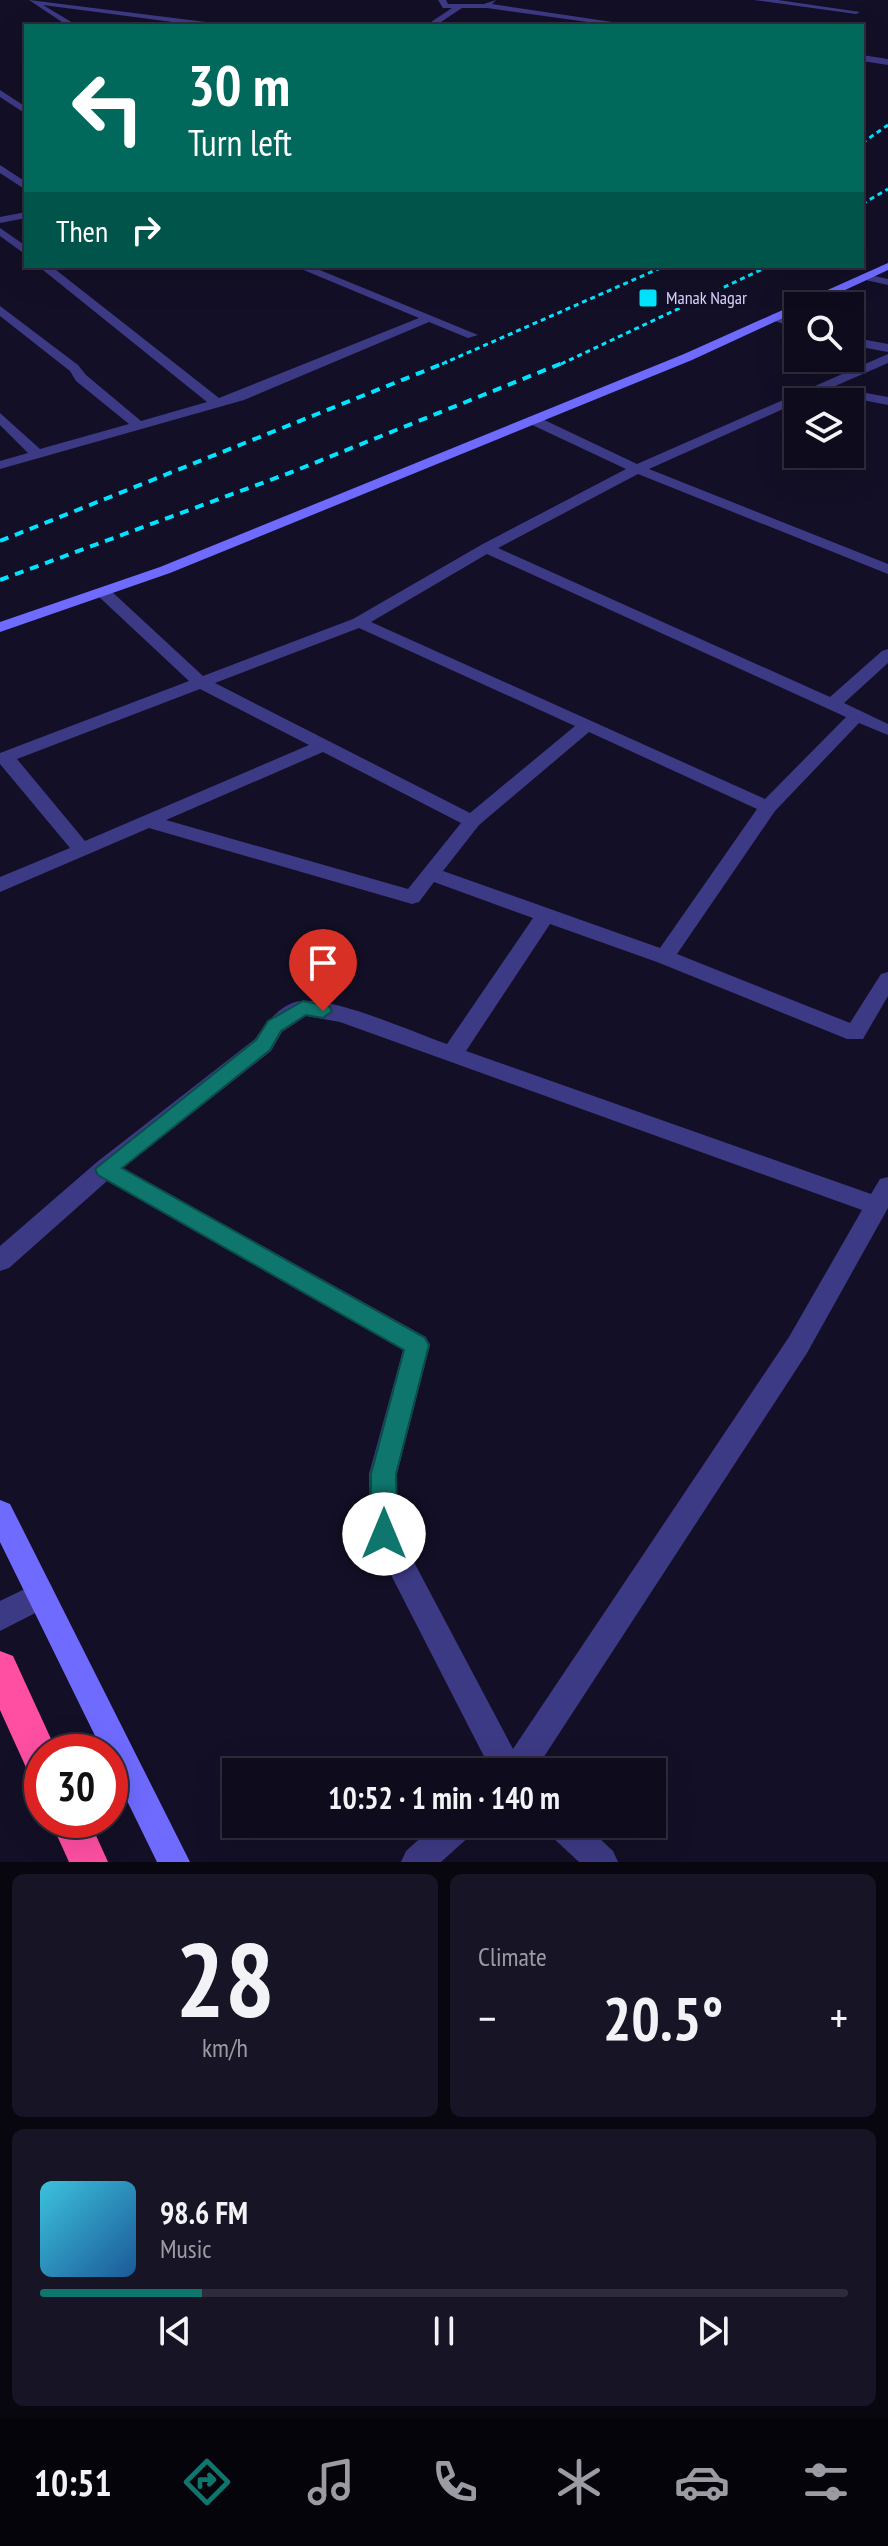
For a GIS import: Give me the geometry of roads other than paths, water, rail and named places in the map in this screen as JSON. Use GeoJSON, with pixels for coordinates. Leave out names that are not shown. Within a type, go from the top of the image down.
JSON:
{"type":"FeatureCollection","features":[{"type":"Feature","properties":{"kind":"highway"},"geometry":{"type":"LineString","coordinates":[[0,1669],[30,1734]]}},
{"type":"Feature","properties":{"kind":"highway"},"geometry":{"type":"LineString","coordinates":[[78,1838],[89,1862]]}},
{"type":"Feature","properties":{"kind":"street"},"geometry":{"type":"LineString","coordinates":[[442,0],[446,6],[458,8],[490,3],[622,24]]}},
{"type":"Feature","properties":{"kind":"street"},"geometry":{"type":"LineString","coordinates":[[758,0],[856,12]]}},
{"type":"Feature","properties":{"kind":"street"},"geometry":{"type":"LineString","coordinates":[[847,23],[866,0]]}},
{"type":"Feature","properties":{"kind":"street"},"geometry":{"type":"LineString","coordinates":[[31,1],[71,24]]}},
{"type":"Feature","properties":{"kind":"street"},"geometry":{"type":"LineString","coordinates":[[31,1],[207,24]]}},
{"type":"Feature","properties":{"kind":"street"},"geometry":{"type":"LineString","coordinates":[[432,24],[458,8]]}},
{"type":"Feature","properties":{"kind":"street"},"geometry":{"type":"LineString","coordinates":[[864,58],[888,62]]}},
{"type":"Feature","properties":{"kind":"street"},"geometry":{"type":"LineString","coordinates":[[0,93],[24,110]]}},
{"type":"Feature","properties":{"kind":"street"},"geometry":{"type":"LineString","coordinates":[[0,168],[24,186]]}},
{"type":"Feature","properties":{"kind":"street"},"geometry":{"type":"LineString","coordinates":[[0,220],[24,215]]}},
{"type":"Feature","properties":{"kind":"street"},"geometry":{"type":"LineString","coordinates":[[0,231],[24,250]]}},
{"type":"Feature","properties":{"kind":"street"},"geometry":{"type":"LineString","coordinates":[[832,292],[888,266]]}},
{"type":"Feature","properties":{"kind":"street"},"geometry":{"type":"LineString","coordinates":[[47,268],[217,403]]}},
{"type":"Feature","properties":{"kind":"street"},"geometry":{"type":"LineString","coordinates":[[305,268],[472,335]]}},
{"type":"Feature","properties":{"kind":"street"},"geometry":{"type":"LineString","coordinates":[[865,277],[888,282]]}},
{"type":"Feature","properties":{"kind":"street"},"geometry":{"type":"LineString","coordinates":[[0,310],[74,368],[81,378],[139,426]]}},
{"type":"Feature","properties":{"kind":"street"},"geometry":{"type":"LineString","coordinates":[[0,627],[165,570],[784,314]]}},
{"type":"Feature","properties":{"kind":"street"},"geometry":{"type":"LineString","coordinates":[[776,317],[784,320]]}},
{"type":"Feature","properties":{"kind":"street"},"geometry":{"type":"LineString","coordinates":[[0,465],[217,403],[429,318]]}},
{"type":"Feature","properties":{"kind":"street"},"geometry":{"type":"LineString","coordinates":[[864,344],[888,348]]}},
{"type":"Feature","properties":{"kind":"street"},"geometry":{"type":"LineString","coordinates":[[825,388],[888,358]]}},
{"type":"Feature","properties":{"kind":"street"},"geometry":{"type":"LineString","coordinates":[[864,397],[888,401]]}},
{"type":"Feature","properties":{"kind":"street"},"geometry":{"type":"LineString","coordinates":[[82,850],[3,758],[359,622],[486,548],[637,469],[784,406]]}},
{"type":"Feature","properties":{"kind":"street"},"geometry":{"type":"LineString","coordinates":[[0,417],[37,454]]}},
{"type":"Feature","properties":{"kind":"street"},"geometry":{"type":"LineString","coordinates":[[533,420],[637,469],[888,569]]}},
{"type":"Feature","properties":{"kind":"street"},"geometry":{"type":"LineString","coordinates":[[486,548],[888,730]]}},
{"type":"Feature","properties":{"kind":"street"},"geometry":{"type":"LineString","coordinates":[[103,592],[200,682],[472,821]]}},
{"type":"Feature","properties":{"kind":"street"},"geometry":{"type":"LineString","coordinates":[[359,622],[768,807]]}},
{"type":"Feature","properties":{"kind":"street"},"geometry":{"type":"LineString","coordinates":[[833,704],[888,654]]}},
{"type":"Feature","properties":{"kind":"street"},"geometry":{"type":"LineString","coordinates":[[664,957],[768,807],[856,717]]}},
{"type":"Feature","properties":{"kind":"street"},"geometry":{"type":"LineString","coordinates":[[148,821],[412,897],[472,821],[587,725]]}},
{"type":"Feature","properties":{"kind":"street"},"geometry":{"type":"LineString","coordinates":[[0,885],[324,745]]}},
{"type":"Feature","properties":{"kind":"street"},"geometry":{"type":"LineString","coordinates":[[431,874],[664,957],[855,1033],[888,979]]}},
{"type":"Feature","properties":{"kind":"street"},"geometry":{"type":"LineString","coordinates":[[452,1054],[545,915]]}},
{"type":"Feature","properties":{"kind":"street"},"geometry":{"type":"LineString","coordinates":[[0,1261],[105,1169],[263,1045],[274,1026],[303,1008],[342,1015],[882,1196],[798,1345],[525,1758]]}},
{"type":"Feature","properties":{"kind":"street"},"geometry":{"type":"LineString","coordinates":[[105,1169],[417,1345],[383,1474],[384,1534],[502,1758]]}},
{"type":"Feature","properties":{"kind":"street"},"geometry":{"type":"LineString","coordinates":[[0,1513],[174,1862]]}},
{"type":"Feature","properties":{"kind":"street"},"geometry":{"type":"LineString","coordinates":[[0,1617],[41,1595]]}},
{"type":"Feature","properties":{"kind":"street"},"geometry":{"type":"LineString","coordinates":[[417,1862],[444,1838]]}},
{"type":"Feature","properties":{"kind":"street"},"geometry":{"type":"LineString","coordinates":[[576,1838],[602,1862]]}},
{"type":"Feature","properties":{"kind":"railway"},"geometry":{"type":"LineString","coordinates":[[864,142],[888,125]]}},
{"type":"Feature","properties":{"kind":"railway"},"geometry":{"type":"LineString","coordinates":[[864,203],[888,189]]}},
{"type":"Feature","properties":{"kind":"railway"},"geometry":{"type":"LineString","coordinates":[[442,364],[660,268]]}},
{"type":"Feature","properties":{"kind":"railway"},"geometry":{"type":"LineString","coordinates":[[561,364],[765,268]]}},
{"type":"Feature","properties":{"kind":"railway"},"geometry":{"type":"LineString","coordinates":[[0,541],[447,362]]}},
{"type":"Feature","properties":{"kind":"railway"},"geometry":{"type":"LineString","coordinates":[[0,580],[292,472],[565,362]]}},
{"type":"Feature","properties":{"kind":"place","name":"Manak Nagar"},"geometry":{"type":"Point","coordinates":[648,298]}}]}
